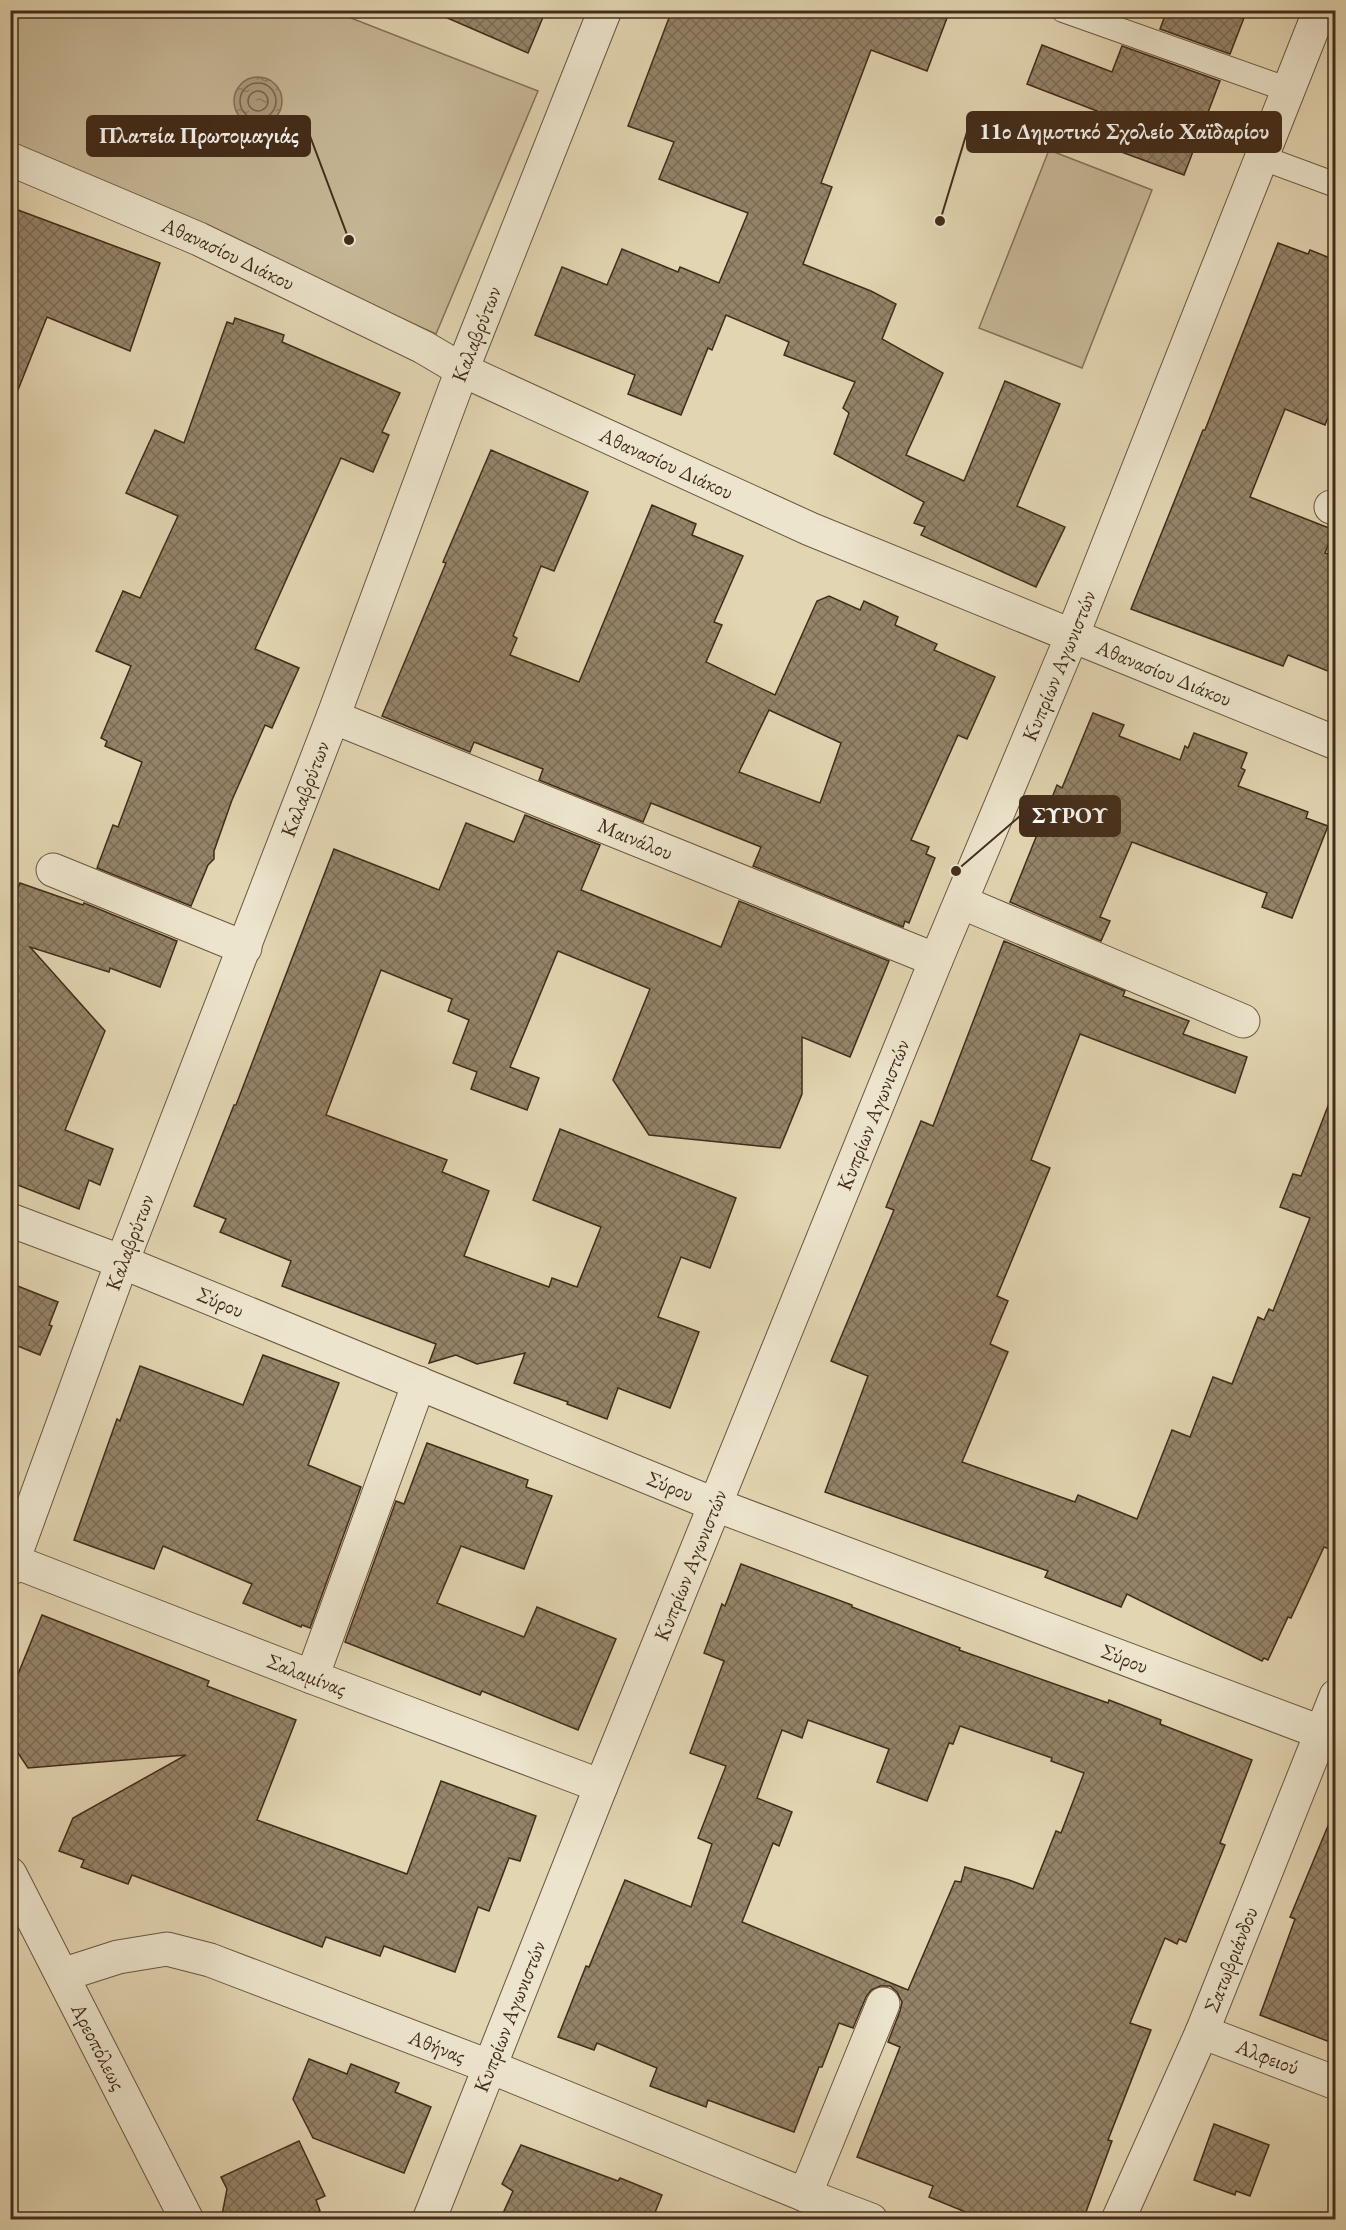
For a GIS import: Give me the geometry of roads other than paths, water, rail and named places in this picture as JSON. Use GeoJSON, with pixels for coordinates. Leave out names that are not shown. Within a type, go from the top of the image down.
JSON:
{"type":"FeatureCollection","features":[{"type":"Feature","properties":{"kind":"street","name":"Καλαβρύτων"},"geometry":{"type":"LineString","coordinates":[[12,1565],[122,1262],[245,948],[462,370],[605,10]]}},
{"type":"Feature","properties":{"kind":"street","name":"Κυπρίων Αγωνιστών"},"geometry":{"type":"LineString","coordinates":[[429,2220],[601,1786],[936,960],[1072,636],[1320,10]]}},
{"type":"Feature","properties":{"kind":"street","name":"Αθανασίου Διάκου"},"geometry":{"type":"LineString","coordinates":[[10,159],[199,239],[423,347],[462,370],[810,530],[1335,743]]}},
{"type":"Feature","properties":{"kind":"street","name":"Μαινάλου"},"geometry":{"type":"LineString","coordinates":[[333,717],[936,960]]}},
{"type":"Feature","properties":{"kind":"street"},"geometry":{"type":"LineString","coordinates":[[53,870],[245,948]]}},
{"type":"Feature","properties":{"kind":"street"},"geometry":{"type":"LineString","coordinates":[[960,902],[1243,1022]]}},
{"type":"Feature","properties":{"kind":"street","name":"Σύρου"},"geometry":{"type":"LineString","coordinates":[[10,1220],[122,1262],[716,1505],[1328,1735]]}},
{"type":"Feature","properties":{"kind":"street"},"geometry":{"type":"LineString","coordinates":[[312,1677],[419,1383]]}},
{"type":"Feature","properties":{"kind":"street","name":"Σαλαμίνας"},"geometry":{"type":"LineString","coordinates":[[12,1565],[601,1786]]}},
{"type":"Feature","properties":{"kind":"street","name":"Σατωβριάνδου"},"geometry":{"type":"LineString","coordinates":[[1118,2220],[1202,2032],[1328,1735],[1335,1696]]}},
{"type":"Feature","properties":{"kind":"street","name":"Αρεοπόλεως"},"geometry":{"type":"LineString","coordinates":[[10,1874],[187,2220]]}},
{"type":"Feature","properties":{"kind":"street","name":"Αθήνας"},"geometry":{"type":"LineString","coordinates":[[62,1975],[118,1957],[167,1949],[210,1960],[489,2066],[871,2220]]}},
{"type":"Feature","properties":{"kind":"street"},"geometry":{"type":"LineString","coordinates":[[805,2195],[883,2004]]}},
{"type":"Feature","properties":{"kind":"street","name":"Αλφειού"},"geometry":{"type":"LineString","coordinates":[[1202,2032],[1335,2083]]}},
{"type":"Feature","properties":{"kind":"lane"},"geometry":{"type":"LineString","coordinates":[[1063,10],[1289,90]]}},
{"type":"Feature","properties":{"kind":"lane"},"geometry":{"type":"LineString","coordinates":[[1263,158],[1335,185]]}},
{"type":"Feature","properties":{"kind":"water"},"geometry":{"type":"Polygon","coordinates":[[[258,77],[275,84],[282,101],[275,118],[258,125],[241,118],[234,101],[241,84],[258,77]]]}},
{"type":"Feature","properties":{"kind":"place","name":"11ο Δημοτικό Σχολείο Χαϊδαρίου"},"geometry":{"type":"Point","coordinates":[940,221]}},
{"type":"Feature","properties":{"kind":"place","name":"Πλατεία Πρωτομαγιάς"},"geometry":{"type":"Point","coordinates":[349,240]}},
{"type":"Feature","properties":{"kind":"place","name":"ΣΥΡΟΥ"},"geometry":{"type":"Point","coordinates":[956,871]}}]}
